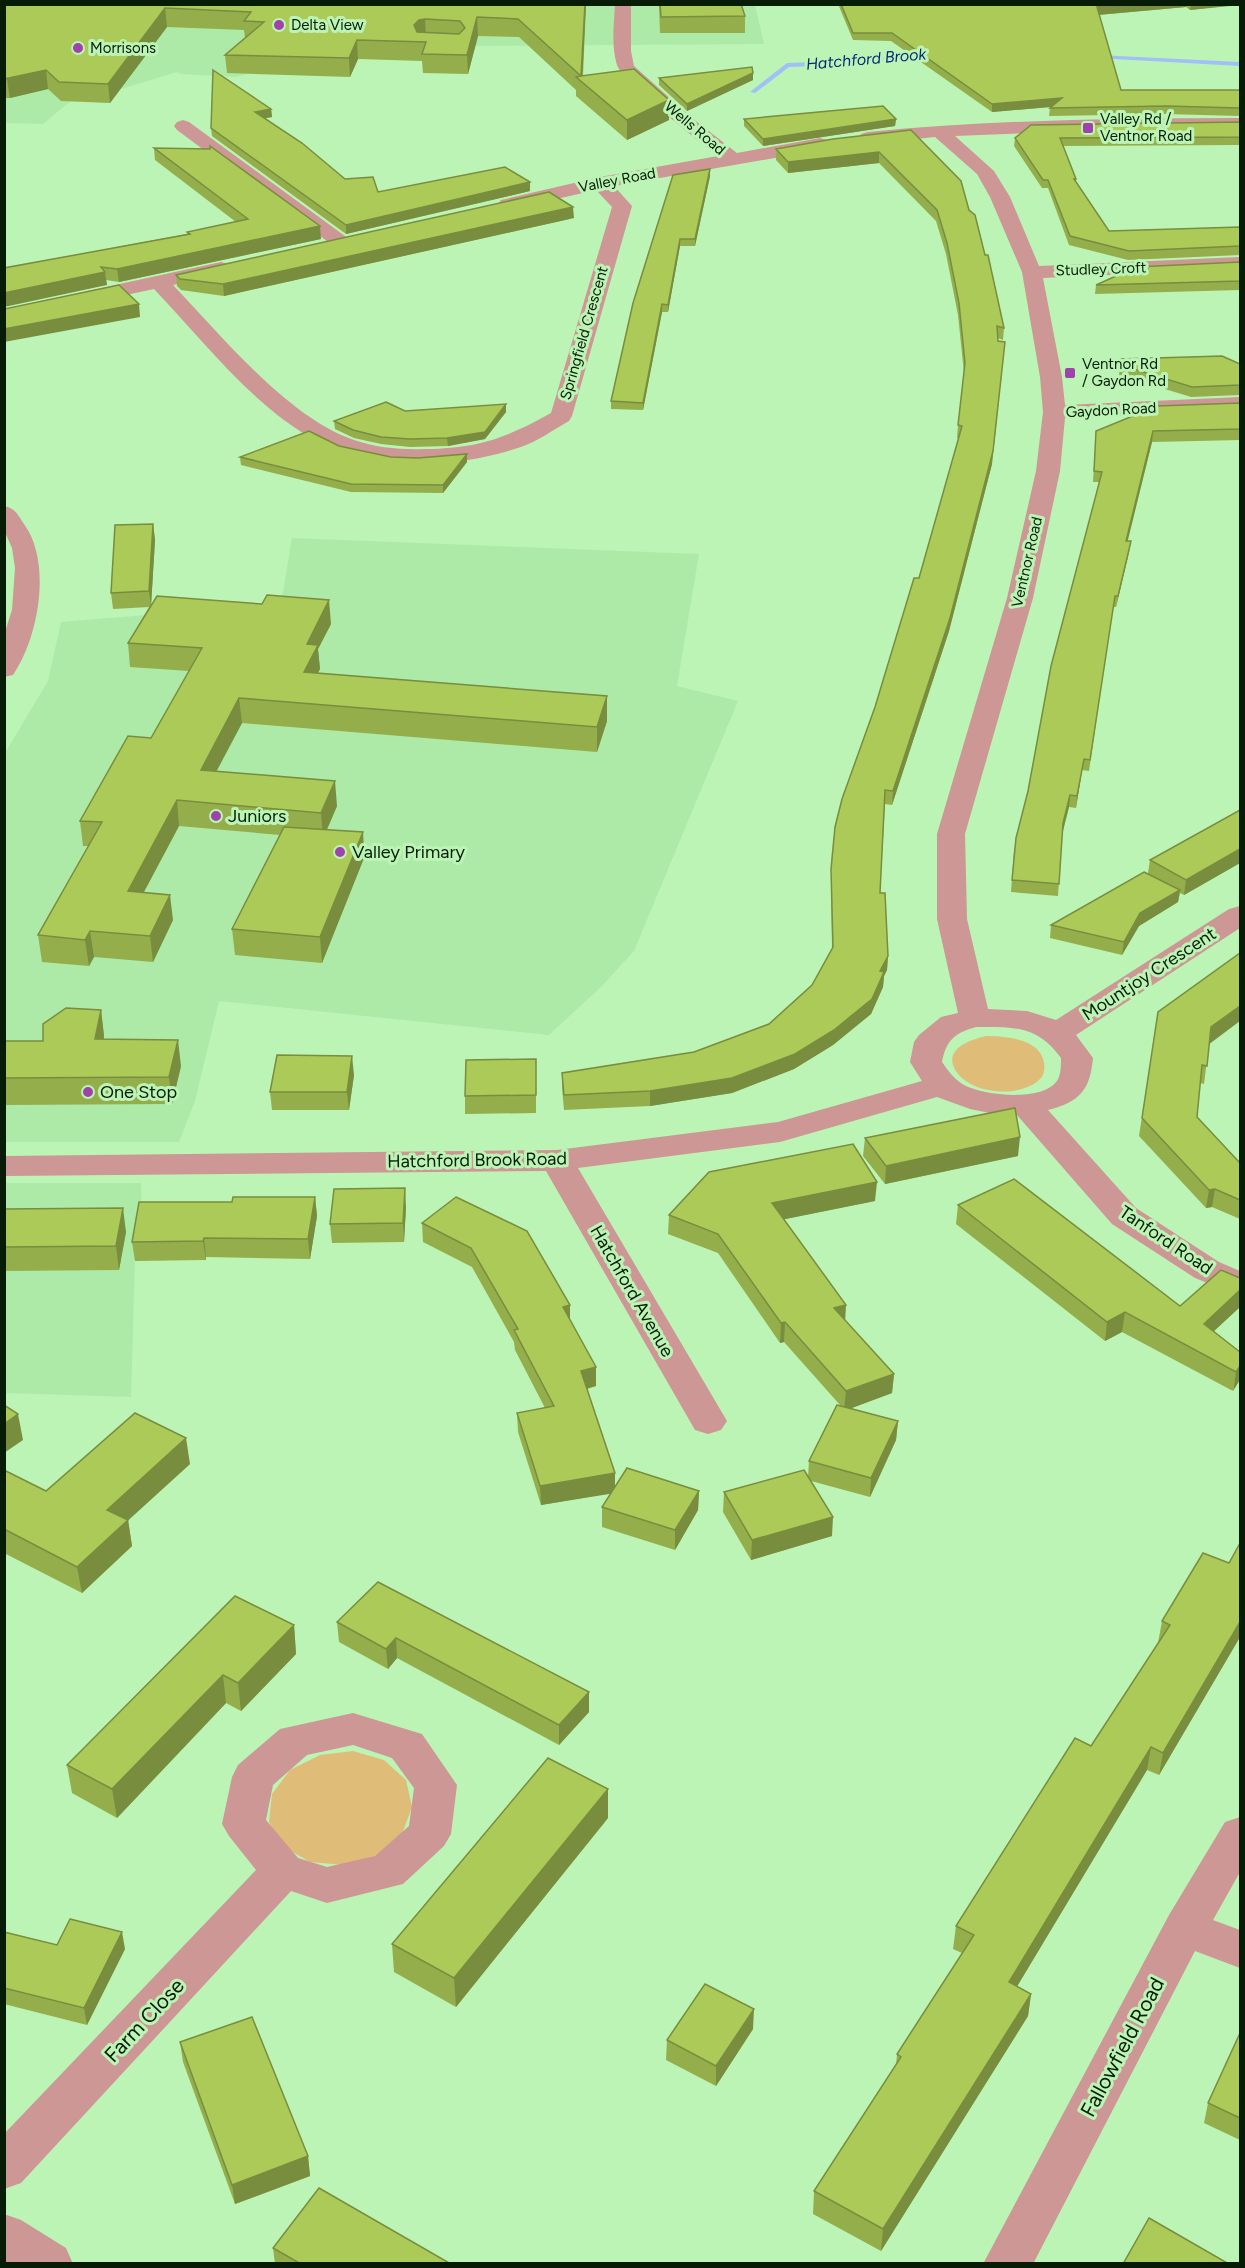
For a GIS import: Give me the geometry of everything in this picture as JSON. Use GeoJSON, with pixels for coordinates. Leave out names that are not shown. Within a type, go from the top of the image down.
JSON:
{"type":"FeatureCollection","features":[{"type":"Feature","properties":{"kind":"street","name":"Wells Road"},"geometry":{"type":"LineString","coordinates":[[623,4],[622,51],[626,68],[686,122],[731,158]]}},
{"type":"Feature","properties":{"kind":"street","name":"Valley Road"},"geometry":{"type":"LineString","coordinates":[[491,208],[600,183],[731,158],[832,142],[938,130],[1042,124],[1240,123]]}},
{"type":"Feature","properties":{"kind":"street"},"geometry":{"type":"LineString","coordinates":[[183,126],[342,243]]}},
{"type":"Feature","properties":{"kind":"street","name":"Ventnor Road"},"geometry":{"type":"LineString","coordinates":[[938,130],[984,171],[1000,197],[1032,272],[1051,377],[1054,412],[1048,471],[1020,598],[951,834],[952,919],[975,1017]]}},
{"type":"Feature","properties":{"kind":"street","name":"Springfield Crescent"},"geometry":{"type":"LineString","coordinates":[[158,281],[258,384],[301,421],[326,436],[348,446],[389,453],[425,456],[468,453],[513,442],[561,416],[622,206],[600,183]]}},
{"type":"Feature","properties":{"kind":"street"},"geometry":{"type":"LineString","coordinates":[[319,248],[365,238]]}},
{"type":"Feature","properties":{"kind":"street","name":"Studley Croft"},"geometry":{"type":"LineString","coordinates":[[1032,272],[1240,263]]}},
{"type":"Feature","properties":{"kind":"street"},"geometry":{"type":"LineString","coordinates":[[4,315],[238,264]]}},
{"type":"Feature","properties":{"kind":"street","name":"Gaydon Road"},"geometry":{"type":"LineString","coordinates":[[1054,412],[1240,404]]}},
{"type":"Feature","properties":{"kind":"street"},"geometry":{"type":"LineString","coordinates":[[4,513],[15,524],[26,552],[28,586],[14,647],[4,669]]}},
{"type":"Feature","properties":{"kind":"street","name":"Mountjoy Crescent"},"geometry":{"type":"LineString","coordinates":[[1057,1034],[1240,915]]}},
{"type":"Feature","properties":{"kind":"street"},"geometry":{"type":"LineString","coordinates":[[975,1017],[1015,1018],[1036,1023],[1057,1034],[1077,1058],[1074,1081],[1057,1096],[1026,1105],[985,1103],[968,1099],[942,1085],[926,1062],[930,1042],[952,1024],[975,1017]]}},
{"type":"Feature","properties":{"kind":"street","name":"Hatchford Brook Road"},"geometry":{"type":"LineString","coordinates":[[4,1166],[557,1160],[780,1132],[942,1085]]}},
{"type":"Feature","properties":{"kind":"street","name":"Tanford Road"},"geometry":{"type":"LineString","coordinates":[[1026,1105],[1124,1216],[1207,1270],[1240,1285]]}},
{"type":"Feature","properties":{"kind":"street","name":"Hatchford Avenue"},"geometry":{"type":"LineString","coordinates":[[557,1160],[708,1421]]}},
{"type":"Feature","properties":{"kind":"street"},"geometry":{"type":"LineString","coordinates":[[353,1729],[407,1746],[436,1785],[429,1834],[388,1871],[327,1885],[283,1871],[243,1824],[253,1777],[295,1741],[353,1729]]}},
{"type":"Feature","properties":{"kind":"street","name":"Fallowfield Road"},"geometry":{"type":"LineString","coordinates":[[1007,2264],[1185,1928],[1240,1834]]}},
{"type":"Feature","properties":{"kind":"street","name":"Farm Close"},"geometry":{"type":"LineString","coordinates":[[4,2168],[283,1871]]}},
{"type":"Feature","properties":{"kind":"street"},"geometry":{"type":"LineString","coordinates":[[1185,1928],[1240,1949]]}},
{"type":"Feature","properties":{"kind":"street"},"geometry":{"type":"LineString","coordinates":[[4,2236],[49,2264]]}},
{"type":"Feature","properties":{"kind":"shaded area"},"geometry":{"type":"Polygon","coordinates":[[[5,5],[326,5],[250,73],[236,77],[177,72],[121,89],[78,95],[43,124],[5,123],[5,5]]]}},
{"type":"Feature","properties":{"kind":"shaded area"},"geometry":{"type":"Polygon","coordinates":[[[482,5],[755,5],[764,44],[461,46],[482,5]]]}},
{"type":"Feature","properties":{"kind":"shaded area","name":"Valley Primary"},"geometry":{"type":"Polygon","coordinates":[[[292,538],[699,554],[677,686],[738,701],[634,951],[601,987],[549,1035],[219,1001],[195,1101],[179,1142],[5,1142],[5,753],[48,681],[61,622],[281,604],[292,538]]]}},
{"type":"Feature","properties":{"kind":"shaded area"},"geometry":{"type":"Polygon","coordinates":[[[986,1036],[1021,1040],[1036,1049],[1044,1063],[1041,1078],[1030,1086],[1009,1091],[985,1089],[965,1081],[953,1066],[954,1053],[964,1044],[986,1036]]]}},
{"type":"Feature","properties":{"kind":"shaded area"},"geometry":{"type":"Polygon","coordinates":[[[5,1183],[141,1183],[142,1221],[135,1261],[131,1397],[5,1393],[5,1183]]]}},
{"type":"Feature","properties":{"kind":"shaded area"},"geometry":{"type":"Polygon","coordinates":[[[353,1751],[384,1760],[406,1780],[412,1807],[402,1834],[378,1855],[344,1865],[310,1862],[282,1846],[269,1822],[272,1794],[290,1770],[320,1755],[353,1751]]]}},
{"type":"Feature","properties":{"kind":"building"},"geometry":{"type":"Polygon","coordinates":[[[4,4],[585,4],[581,76],[518,19],[477,17],[467,55],[422,54],[426,42],[357,40],[349,58],[225,55],[264,22],[244,21],[251,12],[165,8],[108,84],[59,82],[46,70],[4,79],[4,4]],[[425,19],[419,20],[414,25],[417,32],[459,34],[465,28],[460,21],[425,19]]]}},
{"type":"Feature","properties":{"kind":"building"},"geometry":{"type":"Polygon","coordinates":[[[660,4],[741,4],[745,16],[661,17],[660,4]]]}},
{"type":"Feature","properties":{"kind":"building"},"geometry":{"type":"Polygon","coordinates":[[[841,4],[1132,4],[1097,7],[1121,90],[1240,90],[1240,108],[1166,106],[1050,108],[1062,98],[992,104],[892,33],[853,33],[841,4]]]}},
{"type":"Feature","properties":{"kind":"building"},"geometry":{"type":"Polygon","coordinates":[[[752,67],[753,73],[687,104],[659,78],[752,67]]]}},
{"type":"Feature","properties":{"kind":"building"},"geometry":{"type":"Polygon","coordinates":[[[634,69],[669,100],[627,120],[576,77],[634,69]]]}},
{"type":"Feature","properties":{"kind":"building"},"geometry":{"type":"Polygon","coordinates":[[[213,70],[271,109],[255,112],[302,143],[345,179],[373,177],[378,192],[505,167],[530,182],[346,225],[211,128],[213,70]]]}},
{"type":"Feature","properties":{"kind":"building"},"geometry":{"type":"Polygon","coordinates":[[[883,106],[896,119],[763,139],[744,119],[883,106]]]}},
{"type":"Feature","properties":{"kind":"building"},"geometry":{"type":"Polygon","coordinates":[[[1240,122],[1240,137],[1060,138],[1076,179],[1074,179],[1109,231],[1240,227],[1240,246],[1129,251],[1070,236],[1048,180],[1043,180],[1015,138],[1031,125],[1240,122]]]}},
{"type":"Feature","properties":{"kind":"building"},"geometry":{"type":"Polygon","coordinates":[[[911,130],[961,181],[969,210],[975,215],[985,255],[988,255],[1004,328],[997,326],[998,341],[1005,342],[993,451],[950,618],[893,791],[885,790],[880,893],[885,893],[888,956],[880,971],[884,972],[872,999],[834,1030],[795,1054],[732,1078],[650,1091],[564,1095],[562,1073],[694,1052],[769,1024],[812,985],[833,947],[831,869],[835,827],[842,799],[875,707],[914,578],[919,578],[962,426],[958,425],[965,363],[959,303],[947,243],[937,210],[879,152],[788,162],[776,149],[833,139],[911,130]]]}},
{"type":"Feature","properties":{"kind":"building"},"geometry":{"type":"Polygon","coordinates":[[[210,146],[320,226],[117,269],[101,267],[105,272],[4,293],[4,268],[190,234],[187,232],[248,219],[154,148],[210,149],[210,146]]]}},
{"type":"Feature","properties":{"kind":"building"},"geometry":{"type":"Polygon","coordinates":[[[710,169],[695,239],[680,239],[668,305],[662,304],[643,403],[611,401],[633,303],[673,175],[710,169]]]}},
{"type":"Feature","properties":{"kind":"building"},"geometry":{"type":"Polygon","coordinates":[[[549,192],[573,207],[223,284],[180,279],[176,275],[549,192]]]}},
{"type":"Feature","properties":{"kind":"building"},"geometry":{"type":"Polygon","coordinates":[[[1240,262],[1240,281],[1096,285],[1136,267],[1240,262]]]}},
{"type":"Feature","properties":{"kind":"building"},"geometry":{"type":"Polygon","coordinates":[[[119,285],[139,304],[4,329],[4,309],[119,285]]]}},
{"type":"Feature","properties":{"kind":"building"},"geometry":{"type":"Polygon","coordinates":[[[1222,356],[1240,364],[1240,385],[1192,387],[1121,365],[1121,359],[1222,356]]]}},
{"type":"Feature","properties":{"kind":"building"},"geometry":{"type":"Polygon","coordinates":[[[386,402],[405,411],[506,404],[485,432],[447,438],[381,437],[353,430],[334,421],[386,402]]]}},
{"type":"Feature","properties":{"kind":"building"},"geometry":{"type":"Polygon","coordinates":[[[1240,403],[1240,429],[1153,431],[1126,541],[1131,541],[1118,596],[1115,596],[1090,760],[1084,759],[1077,796],[1070,795],[1063,823],[1059,884],[1012,880],[1016,838],[1028,791],[1051,666],[1102,472],[1094,471],[1096,431],[1157,406],[1240,403]]]}},
{"type":"Feature","properties":{"kind":"building"},"geometry":{"type":"Polygon","coordinates":[[[309,431],[339,446],[391,457],[418,458],[467,454],[443,485],[351,484],[240,457],[309,431]]]}},
{"type":"Feature","properties":{"kind":"building"},"geometry":{"type":"Polygon","coordinates":[[[153,524],[149,591],[111,593],[115,525],[153,524]]]}},
{"type":"Feature","properties":{"kind":"building"},"geometry":{"type":"Polygon","coordinates":[[[267,595],[329,600],[307,644],[318,645],[304,672],[607,696],[597,727],[239,698],[201,770],[335,781],[321,813],[177,800],[128,891],[170,895],[150,936],[90,931],[85,940],[38,935],[102,822],[80,821],[128,736],[151,738],[202,648],[128,643],[157,596],[262,604],[267,595]]]}},
{"type":"Feature","properties":{"kind":"building"},"geometry":{"type":"Polygon","coordinates":[[[1240,810],[1240,849],[1186,880],[1150,860],[1240,810]]]}},
{"type":"Feature","properties":{"kind":"building"},"geometry":{"type":"Polygon","coordinates":[[[284,827],[363,832],[320,937],[232,929],[284,827]]]}},
{"type":"Feature","properties":{"kind":"building"},"geometry":{"type":"Polygon","coordinates":[[[1144,872],[1180,890],[1140,913],[1124,942],[1051,925],[1144,872]]]}},
{"type":"Feature","properties":{"kind":"building"},"geometry":{"type":"Polygon","coordinates":[[[1240,953],[1240,1006],[1211,1027],[1207,1066],[1202,1065],[1197,1117],[1240,1163],[1240,1200],[1215,1189],[1209,1190],[1142,1118],[1158,1012],[1240,953]]]}},
{"type":"Feature","properties":{"kind":"building"},"geometry":{"type":"Polygon","coordinates":[[[66,1008],[101,1010],[95,1039],[178,1040],[169,1077],[4,1078],[4,1041],[43,1041],[43,1024],[66,1008]]]}},
{"type":"Feature","properties":{"kind":"building"},"geometry":{"type":"Polygon","coordinates":[[[277,1055],[352,1056],[347,1092],[270,1092],[277,1055]]]}},
{"type":"Feature","properties":{"kind":"building"},"geometry":{"type":"Polygon","coordinates":[[[536,1059],[536,1095],[465,1096],[466,1060],[536,1059]]]}},
{"type":"Feature","properties":{"kind":"building"},"geometry":{"type":"Polygon","coordinates":[[[1015,1108],[1020,1137],[886,1166],[865,1138],[1015,1108]]]}},
{"type":"Feature","properties":{"kind":"building"},"geometry":{"type":"Polygon","coordinates":[[[853,1144],[877,1182],[772,1203],[846,1305],[834,1308],[894,1374],[846,1391],[785,1322],[781,1323],[718,1234],[669,1215],[709,1172],[853,1144]]]}},
{"type":"Feature","properties":{"kind":"building"},"geometry":{"type":"Polygon","coordinates":[[[1014,1179],[1180,1306],[1221,1270],[1240,1278],[1240,1290],[1204,1324],[1240,1352],[1240,1366],[1236,1372],[1125,1312],[1107,1322],[958,1205],[1014,1179]]]}},
{"type":"Feature","properties":{"kind":"building"},"geometry":{"type":"Polygon","coordinates":[[[405,1188],[403,1223],[330,1224],[334,1189],[405,1188]]]}},
{"type":"Feature","properties":{"kind":"building"},"geometry":{"type":"Polygon","coordinates":[[[233,1197],[315,1197],[308,1239],[204,1238],[203,1241],[132,1242],[139,1202],[232,1202],[233,1197]]]}},
{"type":"Feature","properties":{"kind":"building"},"geometry":{"type":"Polygon","coordinates":[[[456,1197],[527,1231],[570,1305],[563,1307],[596,1367],[581,1371],[615,1473],[540,1486],[517,1413],[554,1406],[514,1330],[518,1329],[471,1248],[422,1223],[456,1197]]]}},
{"type":"Feature","properties":{"kind":"building"},"geometry":{"type":"Polygon","coordinates":[[[123,1208],[116,1246],[4,1247],[4,1209],[123,1208]]]}},
{"type":"Feature","properties":{"kind":"building"},"geometry":{"type":"Polygon","coordinates":[[[4,1405],[18,1414],[4,1424],[4,1405]]]}},
{"type":"Feature","properties":{"kind":"building"},"geometry":{"type":"Polygon","coordinates":[[[837,1405],[898,1421],[871,1478],[809,1461],[837,1405]]]}},
{"type":"Feature","properties":{"kind":"building"},"geometry":{"type":"Polygon","coordinates":[[[135,1413],[186,1438],[107,1510],[128,1520],[77,1567],[4,1529],[4,1470],[46,1491],[135,1413]]]}},
{"type":"Feature","properties":{"kind":"building"},"geometry":{"type":"Polygon","coordinates":[[[627,1468],[699,1491],[675,1530],[602,1507],[627,1468]]]}},
{"type":"Feature","properties":{"kind":"building"},"geometry":{"type":"Polygon","coordinates":[[[804,1470],[833,1517],[752,1540],[724,1492],[804,1470]]]}},
{"type":"Feature","properties":{"kind":"building"},"geometry":{"type":"Polygon","coordinates":[[[1240,1543],[1240,1622],[1163,1753],[1151,1747],[1009,1982],[1031,1994],[883,2229],[814,2191],[901,2057],[897,2054],[974,1935],[956,1926],[1075,1738],[1091,1746],[1170,1625],[1162,1621],[1203,1553],[1229,1563],[1240,1543]]]}},
{"type":"Feature","properties":{"kind":"building"},"geometry":{"type":"Polygon","coordinates":[[[378,1582],[589,1692],[559,1725],[396,1638],[386,1649],[337,1622],[378,1582]]]}},
{"type":"Feature","properties":{"kind":"building"},"geometry":{"type":"Polygon","coordinates":[[[235,1596],[294,1625],[238,1683],[223,1675],[112,1789],[67,1765],[235,1596]]]}},
{"type":"Feature","properties":{"kind":"building"},"geometry":{"type":"Polygon","coordinates":[[[548,1758],[608,1789],[454,1978],[392,1944],[548,1758]]]}},
{"type":"Feature","properties":{"kind":"building"},"geometry":{"type":"Polygon","coordinates":[[[70,1919],[122,1932],[84,2008],[4,1988],[4,1932],[57,1945],[70,1919]]]}},
{"type":"Feature","properties":{"kind":"building"},"geometry":{"type":"Polygon","coordinates":[[[705,1984],[754,2009],[716,2066],[667,2040],[705,1984]]]}},
{"type":"Feature","properties":{"kind":"building"},"geometry":{"type":"Polygon","coordinates":[[[252,2017],[308,2156],[232,2185],[180,2042],[252,2017]]]}},
{"type":"Feature","properties":{"kind":"building"},"geometry":{"type":"Polygon","coordinates":[[[1240,2033],[1240,2118],[1208,2103],[1240,2033]]]}},
{"type":"Feature","properties":{"kind":"building"},"geometry":{"type":"Polygon","coordinates":[[[319,2188],[451,2264],[301,2264],[273,2248],[319,2188]]]}},
{"type":"Feature","properties":{"kind":"building"},"geometry":{"type":"Polygon","coordinates":[[[1149,2218],[1229,2264],[1123,2264],[1149,2218]]]}},
{"type":"Feature","properties":{"kind":"waterway","name":"Hatchford Brook"},"geometry":{"type":"LineString","coordinates":[[753,92],[787,65],[845,63],[928,55]]}},
{"type":"Feature","properties":{"kind":"waterway","name":"Hatchford Brook"},"geometry":{"type":"LineString","coordinates":[[1098,57],[1240,64]]}},
{"type":"Feature","properties":{"kind":"place","name":"Delta View"},"geometry":{"type":"Point","coordinates":[279,25]}},
{"type":"Feature","properties":{"kind":"place","name":"Morrisons"},"geometry":{"type":"Point","coordinates":[78,48]}},
{"type":"Feature","properties":{"kind":"place","name":"Valley Rd / Ventnor Road"},"geometry":{"type":"Point","coordinates":[1088,128]}},
{"type":"Feature","properties":{"kind":"place","name":"Ventnor Rd / Gaydon Rd"},"geometry":{"type":"Point","coordinates":[1070,373]}},
{"type":"Feature","properties":{"kind":"place","name":"Juniors"},"geometry":{"type":"Point","coordinates":[216,816]}},
{"type":"Feature","properties":{"kind":"place","name":"Valley Primary"},"geometry":{"type":"Point","coordinates":[340,852]}},
{"type":"Feature","properties":{"kind":"place","name":"One Stop"},"geometry":{"type":"Point","coordinates":[88,1092]}}]}
